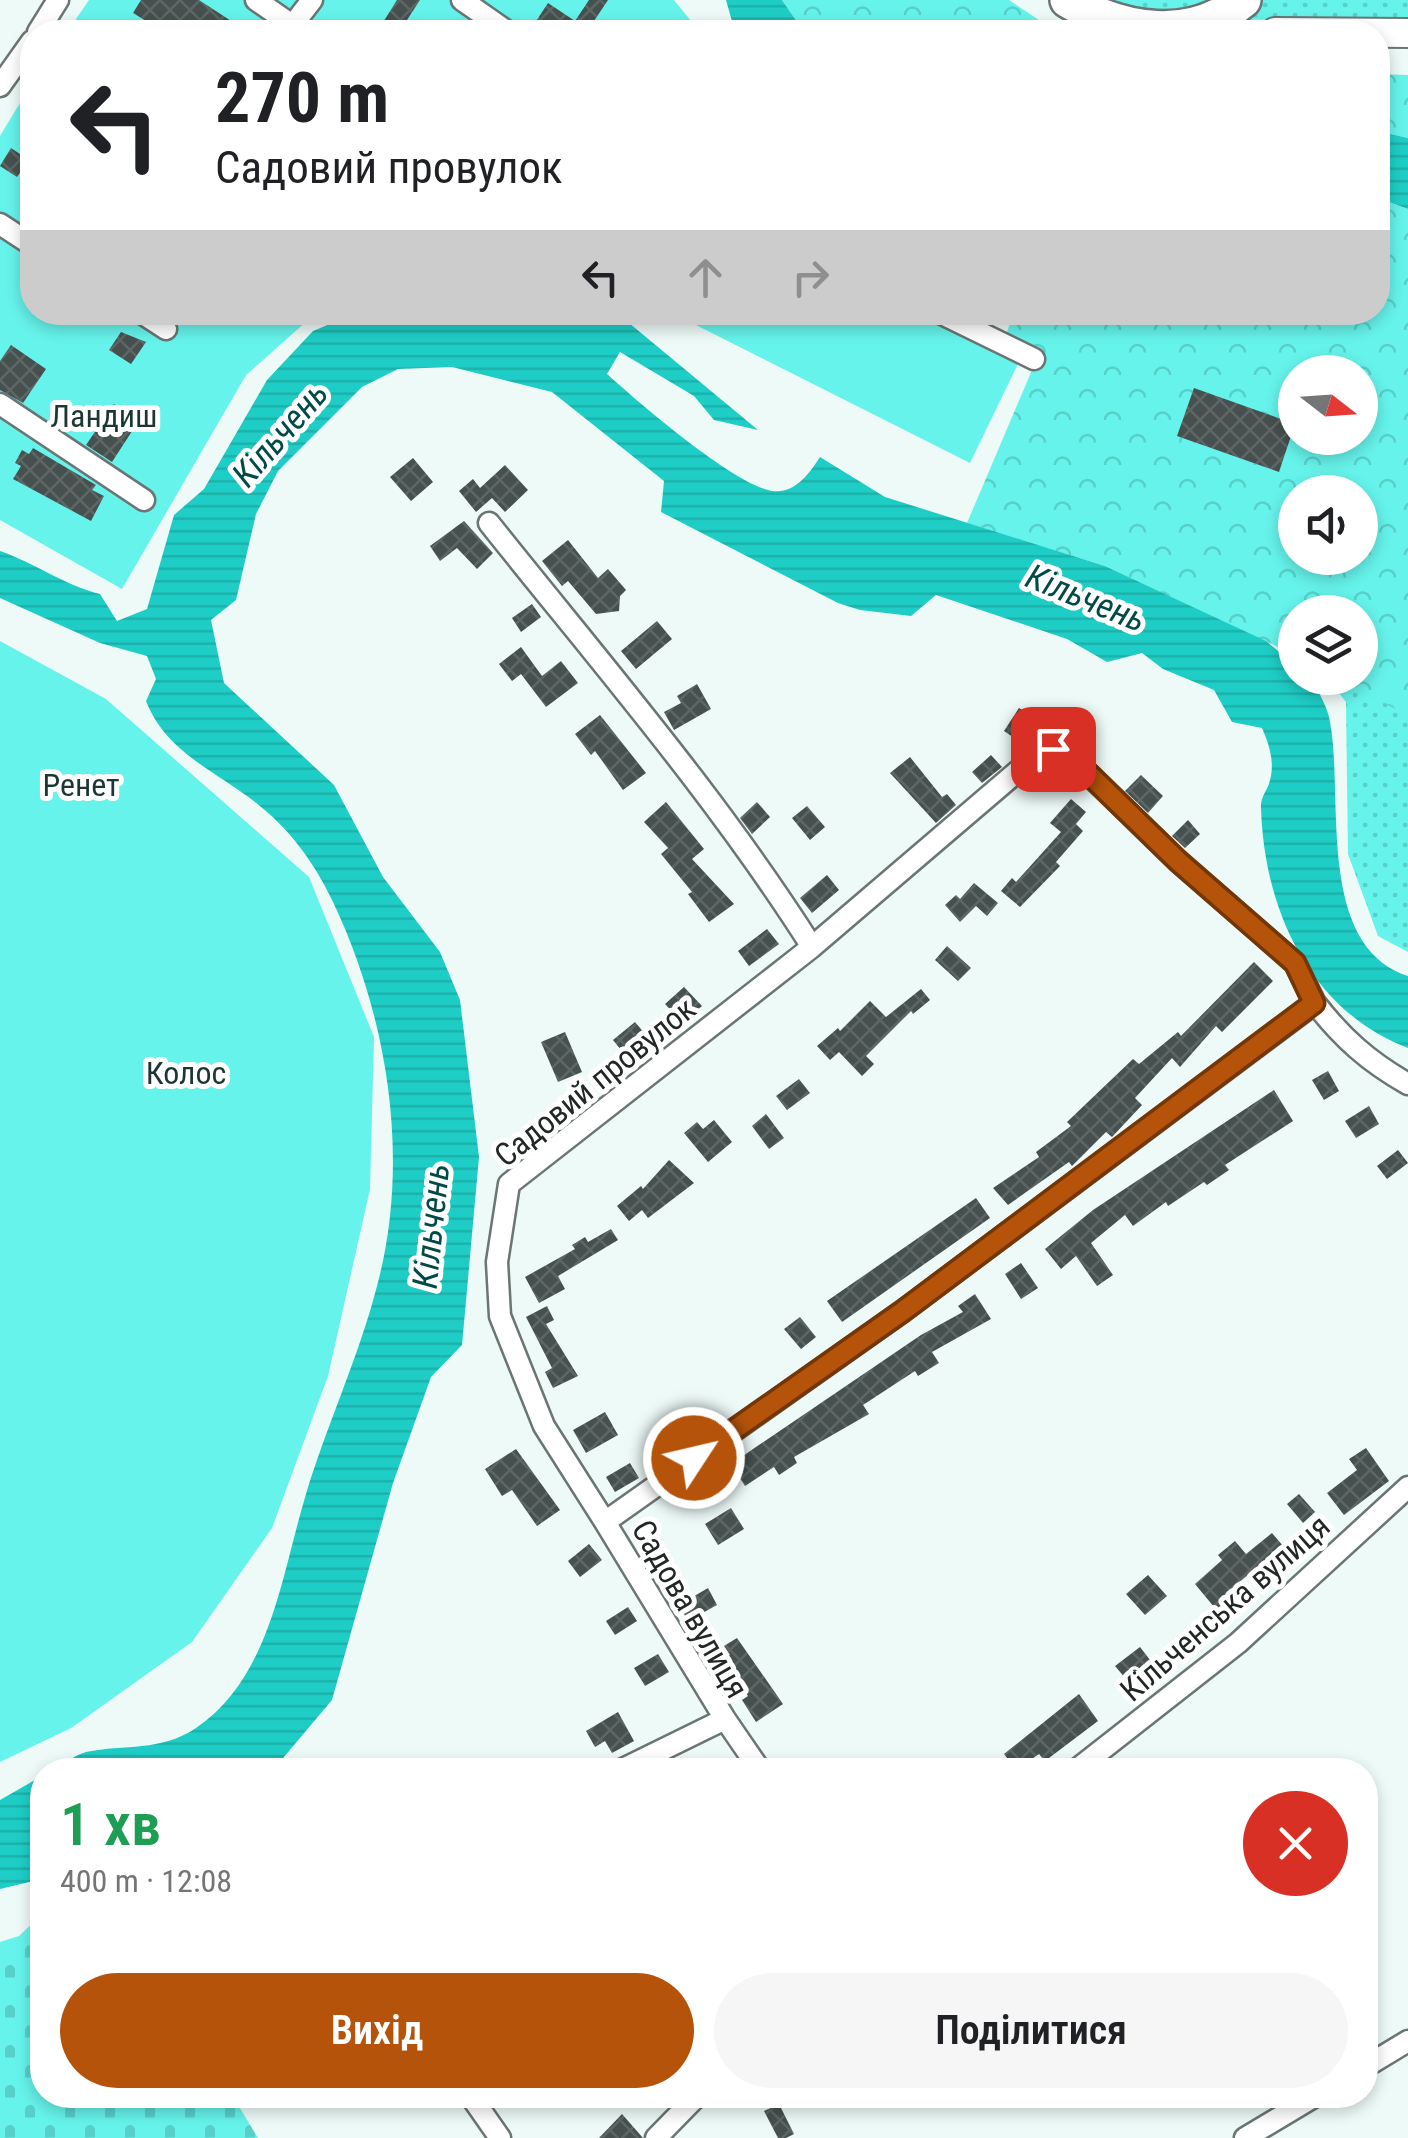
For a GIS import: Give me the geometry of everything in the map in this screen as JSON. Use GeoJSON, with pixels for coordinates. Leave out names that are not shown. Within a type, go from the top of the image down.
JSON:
{"type":"FeatureCollection","features":[{"type":"Feature","properties":{"kind":"highway"},"geometry":{"type":"LineString","coordinates":[[1068,0],[1108,20]]}},
{"type":"Feature","properties":{"kind":"highway"},"geometry":{"type":"LineString","coordinates":[[1208,20],[1243,0]]}},
{"type":"Feature","properties":{"kind":"street"},"geometry":{"type":"LineString","coordinates":[[256,0],[284,20]]}},
{"type":"Feature","properties":{"kind":"street"},"geometry":{"type":"LineString","coordinates":[[462,0],[491,20]]}},
{"type":"Feature","properties":{"kind":"street"},"geometry":{"type":"LineString","coordinates":[[0,86],[20,63]]}},
{"type":"Feature","properties":{"kind":"street"},"geometry":{"type":"LineString","coordinates":[[160,325],[166,329]]}},
{"type":"Feature","properties":{"kind":"street"},"geometry":{"type":"LineString","coordinates":[[965,325],[1034,359]]}},
{"type":"Feature","properties":{"kind":"street"},"geometry":{"type":"LineString","coordinates":[[0,404],[144,500]]}},
{"type":"Feature","properties":{"kind":"street"},"geometry":{"type":"LineString","coordinates":[[488,522],[718,812],[812,947]]}},
{"type":"Feature","properties":{"kind":"street","name":"Садовий провулок"},"geometry":{"type":"LineString","coordinates":[[605,1522],[544,1426],[500,1316],[497,1262],[509,1184],[812,947],[1039,753],[1053,749],[1066,752],[1178,861],[1295,963],[1314,1003]]}},
{"type":"Feature","properties":{"kind":"street"},"geometry":{"type":"LineString","coordinates":[[1314,1003],[1340,1036],[1374,1065],[1408,1084]]}},
{"type":"Feature","properties":{"kind":"street","name":"Садова вулиця"},"geometry":{"type":"LineString","coordinates":[[645,1758],[725,1719],[605,1522],[903,1311],[1314,1003]]}},
{"type":"Feature","properties":{"kind":"street","name":"Кільченська вулиця"},"geometry":{"type":"LineString","coordinates":[[1091,1758],[1238,1643],[1408,1487]]}},
{"type":"Feature","properties":{"kind":"street"},"geometry":{"type":"LineString","coordinates":[[725,1719],[752,1758]]}},
{"type":"Feature","properties":{"kind":"street"},"geometry":{"type":"LineString","coordinates":[[1378,2059],[1408,2041]]}},
{"type":"Feature","properties":{"kind":"street"},"geometry":{"type":"LineString","coordinates":[[479,2108],[500,2138]]}},
{"type":"Feature","properties":{"kind":"street"},"geometry":{"type":"LineString","coordinates":[[656,2138],[685,2108]]}},
{"type":"Feature","properties":{"kind":"street"},"geometry":{"type":"LineString","coordinates":[[1245,2138],[1296,2108]]}},
{"type":"Feature","properties":{"kind":"green space"},"geometry":{"type":"Polygon","coordinates":[[[89,0],[674,0],[690,20],[75,20],[89,0]]]}},
{"type":"Feature","properties":{"kind":"green space"},"geometry":{"type":"Polygon","coordinates":[[[782,0],[1009,0],[1039,20],[796,20],[782,0]]]}},
{"type":"Feature","properties":{"kind":"green space"},"geometry":{"type":"Polygon","coordinates":[[[1100,0],[1225,0],[1158,17],[1100,0]]]}},
{"type":"Feature","properties":{"kind":"green space"},"geometry":{"type":"Polygon","coordinates":[[[1261,0],[1408,0],[1408,18],[1227,20],[1261,0]]]}},
{"type":"Feature","properties":{"kind":"green space"},"geometry":{"type":"Polygon","coordinates":[[[1390,74],[1408,75],[1408,138],[1390,134],[1390,74]]]}},
{"type":"Feature","properties":{"kind":"green space","name":"Ландиш"},"geometry":{"type":"Polygon","coordinates":[[[20,103],[20,325],[302,325],[246,375],[122,589],[0,520],[0,136],[20,103]]]}},
{"type":"Feature","properties":{"kind":"green space"},"geometry":{"type":"Polygon","coordinates":[[[1390,202],[1408,209],[1408,716],[1370,695],[1378,695],[1378,595],[1278,595],[1278,647],[1105,566],[967,523],[1035,363],[1002,345],[1010,325],[1390,325],[1390,202]]]}},
{"type":"Feature","properties":{"kind":"green space"},"geometry":{"type":"Polygon","coordinates":[[[1408,263],[1408,952],[1378,936],[1348,854],[1346,702],[1340,695],[1378,695],[1378,595],[1325,595],[1344,575],[1378,575],[1378,475],[1360,475],[1360,455],[1378,455],[1378,372],[1408,263]]]}},
{"type":"Feature","properties":{"kind":"green space"},"geometry":{"type":"Polygon","coordinates":[[[696,325],[990,325],[1027,345],[970,463],[696,325]]]}},
{"type":"Feature","properties":{"kind":"green space","name":"Колос"},"geometry":{"type":"Polygon","coordinates":[[[0,641],[106,699],[309,877],[374,1037],[370,1189],[328,1376],[272,1528],[192,1642],[71,1728],[0,1762],[0,641]]]}},
{"type":"Feature","properties":{"kind":"green space"},"geometry":{"type":"Polygon","coordinates":[[[30,1925],[30,2108],[240,2108],[258,2138],[0,2138],[0,1942],[19,1936],[30,1925]]]}},
{"type":"Feature","properties":{"kind":"water"},"geometry":{"type":"Polygon","coordinates":[[[726,0],[782,0],[796,20],[732,20],[726,0]]]}},
{"type":"Feature","properties":{"kind":"water"},"geometry":{"type":"Polygon","coordinates":[[[1390,134],[1408,138],[1408,209],[1390,202],[1390,134]]]}},
{"type":"Feature","properties":{"kind":"water","name":"Кільчень"},"geometry":{"type":"Polygon","coordinates":[[[327,325],[631,325],[758,430],[714,420],[694,396],[620,352],[607,374],[686,440],[755,485],[772,491],[788,489],[806,476],[820,457],[885,497],[1105,566],[1266,641],[1278,651],[1278,695],[1320,695],[1327,711],[1334,753],[1339,866],[1346,902],[1359,934],[1379,960],[1408,976],[1408,1048],[1373,1031],[1344,1009],[1298,952],[1271,883],[1264,846],[1261,804],[1272,767],[1267,740],[1262,728],[1232,722],[1214,690],[1163,669],[1142,653],[1107,662],[1067,639],[936,595],[911,616],[860,610],[838,603],[661,512],[664,481],[552,392],[452,367],[398,369],[362,387],[278,471],[256,514],[236,600],[211,620],[224,683],[334,785],[383,877],[440,952],[460,1000],[479,1157],[462,1345],[431,1377],[393,1483],[332,1700],[283,1758],[71,1758],[86,1752],[156,1744],[183,1736],[221,1707],[256,1655],[279,1594],[312,1474],[377,1286],[387,1238],[393,1140],[380,1041],[368,993],[318,873],[268,812],[193,759],[166,734],[146,701],[156,679],[147,656],[100,643],[0,598],[0,551],[100,594],[117,621],[147,609],[174,515],[204,489],[267,380],[313,331],[327,325]]]}},
{"type":"Feature","properties":{"kind":"water"},"geometry":{"type":"Polygon","coordinates":[[[30,1783],[30,1882],[0,1889],[0,1800],[30,1783]]]}},
{"type":"Feature","properties":{"kind":"building"},"geometry":{"type":"Polygon","coordinates":[[[141,0],[199,0],[230,20],[144,20],[133,13],[141,0]]]}},
{"type":"Feature","properties":{"kind":"building"},"geometry":{"type":"Polygon","coordinates":[[[397,0],[420,0],[407,20],[384,20],[397,0]]]}},
{"type":"Feature","properties":{"kind":"building"},"geometry":{"type":"Polygon","coordinates":[[[589,0],[608,0],[595,20],[576,20],[589,0]]]}},
{"type":"Feature","properties":{"kind":"building"},"geometry":{"type":"Polygon","coordinates":[[[548,3],[574,20],[537,20],[548,3]]]}},
{"type":"Feature","properties":{"kind":"building"},"geometry":{"type":"Polygon","coordinates":[[[11,148],[20,154],[17,177],[0,166],[11,148]]]}},
{"type":"Feature","properties":{"kind":"building"},"geometry":{"type":"Polygon","coordinates":[[[121,332],[146,342],[131,364],[109,350],[121,332]]]}},
{"type":"Feature","properties":{"kind":"building"},"geometry":{"type":"Polygon","coordinates":[[[11,345],[46,369],[23,403],[0,390],[0,361],[11,345]]]}},
{"type":"Feature","properties":{"kind":"building"},"geometry":{"type":"Polygon","coordinates":[[[1194,388],[1278,418],[1278,455],[1285,455],[1279,472],[1177,436],[1194,388]]]}},
{"type":"Feature","properties":{"kind":"building"},"geometry":{"type":"Polygon","coordinates":[[[114,404],[138,422],[112,462],[86,445],[114,404]]]}},
{"type":"Feature","properties":{"kind":"building"},"geometry":{"type":"Polygon","coordinates":[[[33,448],[96,485],[92,490],[104,496],[91,521],[13,479],[21,466],[15,463],[22,450],[29,454],[33,448]]]}},
{"type":"Feature","properties":{"kind":"building"},"geometry":{"type":"Polygon","coordinates":[[[413,458],[433,482],[411,501],[390,477],[413,458]]]}},
{"type":"Feature","properties":{"kind":"building"},"geometry":{"type":"Polygon","coordinates":[[[505,465],[528,490],[505,512],[492,498],[476,512],[459,491],[473,479],[480,488],[505,465]]]}},
{"type":"Feature","properties":{"kind":"building"},"geometry":{"type":"Polygon","coordinates":[[[464,521],[493,553],[477,569],[457,548],[440,561],[430,546],[464,521]]]}},
{"type":"Feature","properties":{"kind":"building"},"geometry":{"type":"Polygon","coordinates":[[[568,540],[598,578],[608,569],[626,590],[620,596],[619,611],[596,614],[568,581],[562,586],[542,561],[568,540]]]}},
{"type":"Feature","properties":{"kind":"building"},"geometry":{"type":"Polygon","coordinates":[[[532,604],[541,617],[521,632],[512,618],[532,604]]]}},
{"type":"Feature","properties":{"kind":"building"},"geometry":{"type":"Polygon","coordinates":[[[657,621],[672,639],[636,669],[621,651],[657,621]]]}},
{"type":"Feature","properties":{"kind":"building"},"geometry":{"type":"Polygon","coordinates":[[[521,647],[542,676],[561,661],[578,683],[546,707],[521,674],[512,681],[499,664],[521,647]]]}},
{"type":"Feature","properties":{"kind":"building"},"geometry":{"type":"Polygon","coordinates":[[[697,684],[711,709],[674,730],[664,712],[681,703],[677,696],[697,684]]]}},
{"type":"Feature","properties":{"kind":"building"},"geometry":{"type":"Polygon","coordinates":[[[1019,708],[1043,723],[1026,746],[1004,731],[1019,708]]]}},
{"type":"Feature","properties":{"kind":"building"},"geometry":{"type":"Polygon","coordinates":[[[600,715],[646,773],[623,790],[595,751],[591,755],[575,734],[600,715]]]}},
{"type":"Feature","properties":{"kind":"building"},"geometry":{"type":"Polygon","coordinates":[[[991,755],[1002,767],[982,783],[972,772],[991,755]]]}},
{"type":"Feature","properties":{"kind":"building"},"geometry":{"type":"Polygon","coordinates":[[[910,757],[942,797],[947,794],[956,805],[936,823],[890,773],[910,757]]]}},
{"type":"Feature","properties":{"kind":"building"},"geometry":{"type":"Polygon","coordinates":[[[1141,775],[1163,796],[1148,813],[1125,791],[1141,775]]]}},
{"type":"Feature","properties":{"kind":"building"},"geometry":{"type":"Polygon","coordinates":[[[1071,799],[1086,812],[1076,824],[1083,831],[1056,862],[1060,866],[1020,907],[1001,891],[1012,878],[1016,882],[1061,832],[1050,823],[1071,799]]]}},
{"type":"Feature","properties":{"kind":"building"},"geometry":{"type":"Polygon","coordinates":[[[666,802],[704,849],[692,859],[734,904],[709,922],[688,894],[692,892],[661,854],[668,848],[644,822],[666,802]]]}},
{"type":"Feature","properties":{"kind":"building"},"geometry":{"type":"Polygon","coordinates":[[[757,802],[770,817],[752,834],[740,818],[757,802]]]}},
{"type":"Feature","properties":{"kind":"building"},"geometry":{"type":"Polygon","coordinates":[[[807,806],[825,827],[810,840],[792,818],[807,806]]]}},
{"type":"Feature","properties":{"kind":"building"},"geometry":{"type":"Polygon","coordinates":[[[1188,820],[1200,834],[1185,848],[1172,836],[1188,820]]]}},
{"type":"Feature","properties":{"kind":"building"},"geometry":{"type":"Polygon","coordinates":[[[827,875],[839,890],[812,913],[800,898],[827,875]]]}},
{"type":"Feature","properties":{"kind":"building"},"geometry":{"type":"Polygon","coordinates":[[[974,883],[998,903],[987,916],[976,906],[960,922],[945,905],[956,895],[960,899],[974,883]]]}},
{"type":"Feature","properties":{"kind":"building"},"geometry":{"type":"Polygon","coordinates":[[[767,929],[779,944],[749,966],[738,951],[767,929]]]}},
{"type":"Feature","properties":{"kind":"building"},"geometry":{"type":"Polygon","coordinates":[[[947,946],[971,968],[958,981],[935,960],[947,946]]]}},
{"type":"Feature","properties":{"kind":"building"},"geometry":{"type":"Polygon","coordinates":[[[1254,962],[1273,981],[1222,1032],[1216,1026],[1180,1067],[1172,1058],[1135,1098],[1142,1105],[1112,1137],[1106,1132],[1072,1166],[1069,1162],[1008,1205],[993,1188],[1039,1157],[1036,1152],[1071,1126],[1067,1122],[1133,1059],[1139,1064],[1178,1032],[1181,1036],[1254,962]]]}},
{"type":"Feature","properties":{"kind":"building"},"geometry":{"type":"Polygon","coordinates":[[[684,987],[702,1006],[682,1023],[665,1004],[684,987]]]}},
{"type":"Feature","properties":{"kind":"building"},"geometry":{"type":"Polygon","coordinates":[[[921,989],[930,1000],[913,1014],[911,1011],[866,1056],[874,1064],[862,1076],[839,1052],[830,1060],[817,1046],[838,1028],[840,1031],[870,1001],[886,1017],[921,989]]]}},
{"type":"Feature","properties":{"kind":"building"},"geometry":{"type":"Polygon","coordinates":[[[635,1022],[651,1041],[629,1060],[613,1040],[635,1022]]]}},
{"type":"Feature","properties":{"kind":"building"},"geometry":{"type":"Polygon","coordinates":[[[565,1032],[582,1072],[558,1082],[541,1042],[565,1032]]]}},
{"type":"Feature","properties":{"kind":"building"},"geometry":{"type":"Polygon","coordinates":[[[1328,1071],[1339,1091],[1324,1100],[1312,1080],[1328,1071]]]}},
{"type":"Feature","properties":{"kind":"building"},"geometry":{"type":"Polygon","coordinates":[[[799,1079],[810,1093],[787,1110],[776,1096],[799,1079]]]}},
{"type":"Feature","properties":{"kind":"building"},"geometry":{"type":"Polygon","coordinates":[[[1274,1090],[1293,1121],[1225,1165],[1229,1170],[1207,1185],[1204,1182],[1168,1206],[1166,1202],[1133,1226],[1125,1215],[1091,1243],[1113,1275],[1097,1286],[1076,1256],[1061,1269],[1045,1249],[1093,1210],[1274,1090]]]}},
{"type":"Feature","properties":{"kind":"building"},"geometry":{"type":"Polygon","coordinates":[[[1369,1106],[1379,1124],[1356,1138],[1345,1121],[1369,1106]]]}},
{"type":"Feature","properties":{"kind":"building"},"geometry":{"type":"Polygon","coordinates":[[[766,1114],[784,1138],[769,1149],[752,1126],[766,1114]]]}},
{"type":"Feature","properties":{"kind":"building"},"geometry":{"type":"Polygon","coordinates":[[[714,1120],[732,1142],[708,1162],[684,1133],[697,1122],[703,1129],[714,1120]]]}},
{"type":"Feature","properties":{"kind":"building"},"geometry":{"type":"Polygon","coordinates":[[[1398,1150],[1408,1163],[1387,1179],[1377,1166],[1398,1150]]]}},
{"type":"Feature","properties":{"kind":"building"},"geometry":{"type":"Polygon","coordinates":[[[669,1160],[694,1183],[648,1218],[642,1210],[629,1221],[617,1206],[641,1186],[643,1189],[669,1160]]]}},
{"type":"Feature","properties":{"kind":"building"},"geometry":{"type":"Polygon","coordinates":[[[976,1198],[990,1218],[842,1322],[827,1301],[976,1198]]]}},
{"type":"Feature","properties":{"kind":"building"},"geometry":{"type":"Polygon","coordinates":[[[611,1229],[618,1240],[558,1276],[565,1289],[539,1303],[525,1277],[575,1249],[572,1245],[585,1237],[588,1242],[611,1229]]]}},
{"type":"Feature","properties":{"kind":"building"},"geometry":{"type":"Polygon","coordinates":[[[1021,1263],[1038,1288],[1021,1299],[1005,1274],[1021,1263]]]}},
{"type":"Feature","properties":{"kind":"building"},"geometry":{"type":"Polygon","coordinates":[[[975,1294],[991,1319],[932,1352],[939,1363],[918,1376],[915,1371],[863,1405],[869,1414],[794,1457],[797,1463],[779,1475],[774,1467],[745,1486],[731,1464],[921,1335],[963,1312],[958,1306],[975,1294]]]}},
{"type":"Feature","properties":{"kind":"building"},"geometry":{"type":"Polygon","coordinates":[[[547,1306],[554,1320],[546,1324],[578,1376],[553,1388],[545,1372],[552,1368],[526,1317],[547,1306]]]}},
{"type":"Feature","properties":{"kind":"building"},"geometry":{"type":"Polygon","coordinates":[[[800,1317],[816,1337],[801,1349],[784,1329],[800,1317]]]}},
{"type":"Feature","properties":{"kind":"building"},"geometry":{"type":"Polygon","coordinates":[[[605,1412],[618,1435],[586,1453],[573,1430],[605,1412]]]}},
{"type":"Feature","properties":{"kind":"building"},"geometry":{"type":"Polygon","coordinates":[[[1366,1448],[1389,1481],[1344,1515],[1327,1493],[1357,1470],[1349,1459],[1366,1448]]]}},
{"type":"Feature","properties":{"kind":"building"},"geometry":{"type":"Polygon","coordinates":[[[516,1449],[560,1510],[537,1526],[512,1490],[502,1496],[485,1469],[516,1449]]]}},
{"type":"Feature","properties":{"kind":"building"},"geometry":{"type":"Polygon","coordinates":[[[630,1463],[639,1478],[615,1492],[606,1477],[630,1463]]]}},
{"type":"Feature","properties":{"kind":"building"},"geometry":{"type":"Polygon","coordinates":[[[1299,1494],[1315,1512],[1303,1523],[1287,1504],[1299,1494]]]}},
{"type":"Feature","properties":{"kind":"building"},"geometry":{"type":"Polygon","coordinates":[[[731,1508],[744,1529],[718,1545],[705,1524],[731,1508]]]}},
{"type":"Feature","properties":{"kind":"building"},"geometry":{"type":"Polygon","coordinates":[[[1272,1533],[1295,1560],[1277,1575],[1265,1560],[1228,1592],[1235,1600],[1219,1613],[1195,1584],[1222,1560],[1218,1555],[1235,1541],[1246,1554],[1272,1533]]]}},
{"type":"Feature","properties":{"kind":"building"},"geometry":{"type":"Polygon","coordinates":[[[589,1544],[602,1560],[580,1577],[568,1561],[589,1544]]]}},
{"type":"Feature","properties":{"kind":"building"},"geometry":{"type":"Polygon","coordinates":[[[1148,1575],[1167,1596],[1145,1615],[1126,1594],[1148,1575]]]}},
{"type":"Feature","properties":{"kind":"building"},"geometry":{"type":"Polygon","coordinates":[[[708,1588],[717,1605],[688,1621],[679,1605],[708,1588]]]}},
{"type":"Feature","properties":{"kind":"building"},"geometry":{"type":"Polygon","coordinates":[[[628,1607],[637,1621],[615,1635],[606,1621],[628,1607]]]}},
{"type":"Feature","properties":{"kind":"building"},"geometry":{"type":"Polygon","coordinates":[[[737,1638],[783,1704],[756,1722],[742,1700],[748,1696],[723,1660],[730,1655],[724,1646],[737,1638]]]}},
{"type":"Feature","properties":{"kind":"building"},"geometry":{"type":"Polygon","coordinates":[[[1140,1647],[1157,1669],[1138,1683],[1132,1675],[1126,1679],[1115,1666],[1140,1647]]]}},
{"type":"Feature","properties":{"kind":"building"},"geometry":{"type":"Polygon","coordinates":[[[658,1654],[669,1672],[645,1686],[634,1668],[658,1654]]]}},
{"type":"Feature","properties":{"kind":"building"},"geometry":{"type":"Polygon","coordinates":[[[1079,1694],[1098,1721],[1049,1758],[1039,1754],[1033,1758],[1007,1758],[1004,1754],[1079,1694]]]}},
{"type":"Feature","properties":{"kind":"building"},"geometry":{"type":"Polygon","coordinates":[[[618,1712],[634,1741],[612,1753],[605,1741],[595,1747],[586,1731],[618,1712]]]}},
{"type":"Feature","properties":{"kind":"building"},"geometry":{"type":"Polygon","coordinates":[[[781,2108],[794,2134],[778,2138],[764,2111],[781,2108]]]}},
{"type":"Feature","properties":{"kind":"building"},"geometry":{"type":"Polygon","coordinates":[[[622,2114],[643,2138],[599,2138],[622,2114]]]}},
{"type":"Feature","properties":{"kind":"route"},"geometry":{"type":"LineString","coordinates":[[694,1458],[903,1311],[1314,1003],[1295,963],[1178,861],[1066,752],[1053,749]]}},
{"type":"Feature","properties":{"kind":"park label","name":"Ренет"},"geometry":{"type":"Point","coordinates":[81,785]}}]}
